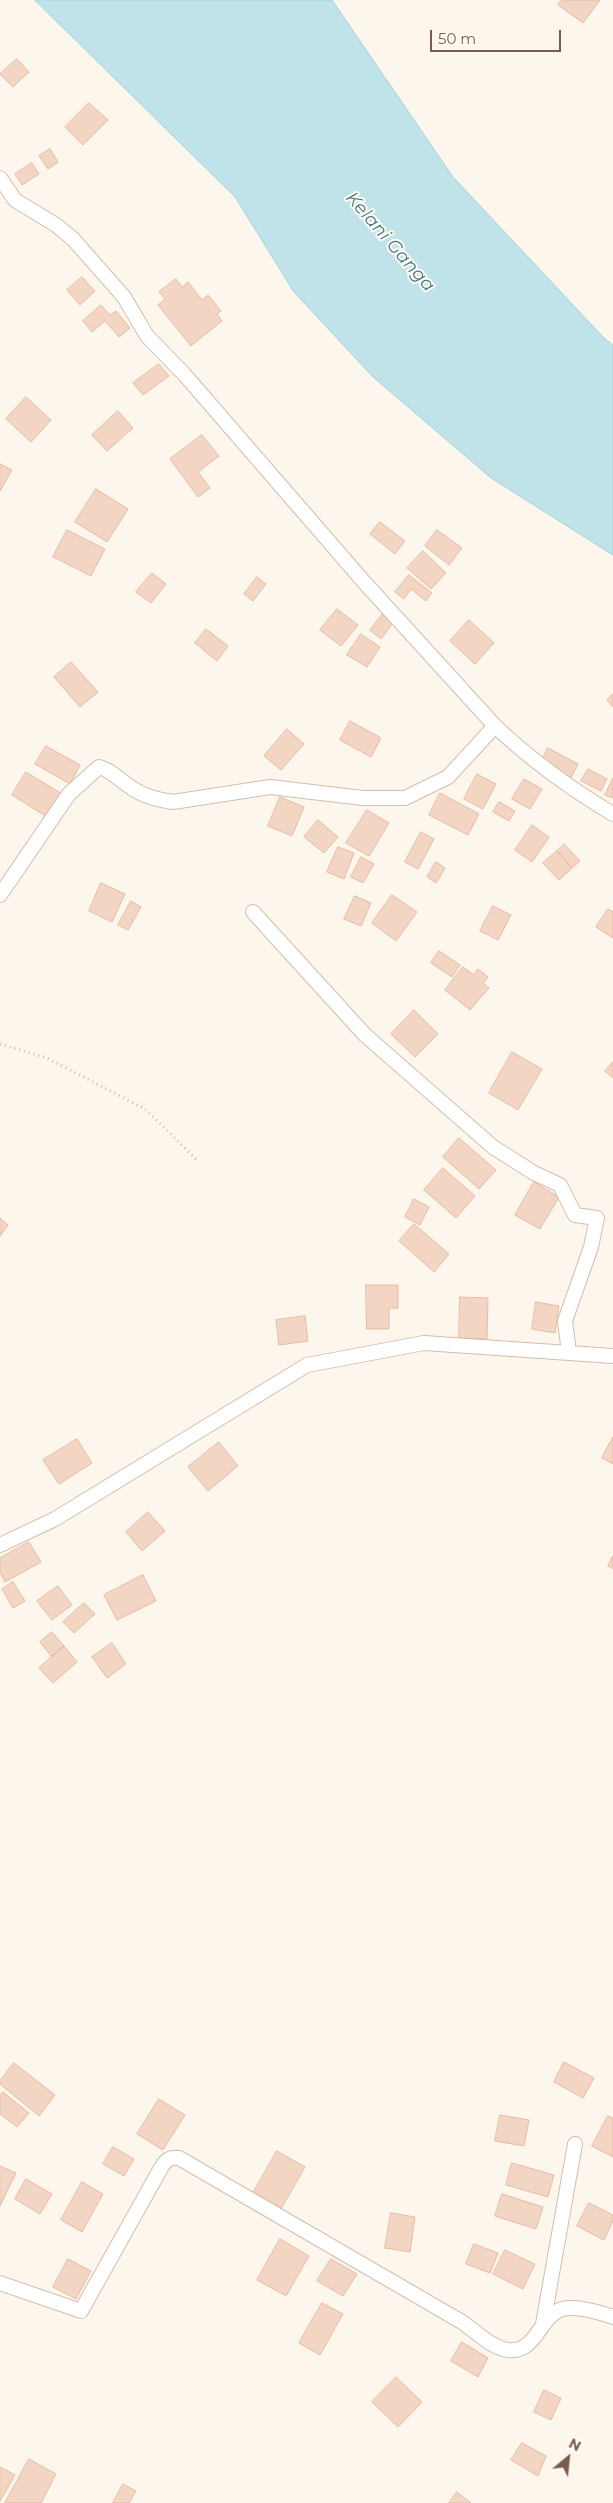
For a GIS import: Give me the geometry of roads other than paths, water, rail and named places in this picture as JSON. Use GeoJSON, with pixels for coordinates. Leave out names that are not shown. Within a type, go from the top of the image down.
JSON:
{"type":"FeatureCollection","features":[{"type":"Feature","properties":{"kind":"street"},"geometry":{"type":"LineString","coordinates":[[0,178],[15,200],[56,224],[73,239],[124,297],[147,336],[184,374],[364,582],[495,726],[516,746],[549,771],[613,814]]}},
{"type":"Feature","properties":{"kind":"street"},"geometry":{"type":"LineString","coordinates":[[0,895],[70,794],[98,767],[107,769],[133,789],[157,799],[172,802],[270,787],[363,798],[405,798],[448,777],[495,726]]}},
{"type":"Feature","properties":{"kind":"street"},"geometry":{"type":"LineString","coordinates":[[254,912],[365,1035],[493,1147],[534,1173],[560,1185],[575,1215],[597,1218],[591,1247],[565,1321],[569,1353]]}},
{"type":"Feature","properties":{"kind":"street"},"geometry":{"type":"LineString","coordinates":[[0,1545],[55,1519],[307,1365],[424,1344],[613,1356]]}},
{"type":"Feature","properties":{"kind":"street"},"geometry":{"type":"LineString","coordinates":[[543,2324],[575,2144]]}},
{"type":"Feature","properties":{"kind":"street"},"geometry":{"type":"LineString","coordinates":[[0,2284],[81,2311],[165,2161],[172,2157],[179,2158],[462,2322],[492,2343],[507,2350],[521,2350],[535,2339],[543,2324],[553,2314],[566,2308],[595,2311],[613,2317]]}},
{"type":"Feature","properties":{"kind":"water","name":"Kelani Ganga"},"geometry":{"type":"Polygon","coordinates":[[[35,0],[332,0],[453,177],[604,338],[613,345],[613,555],[491,478],[372,376],[294,292],[235,197],[35,0]]]}}]}
